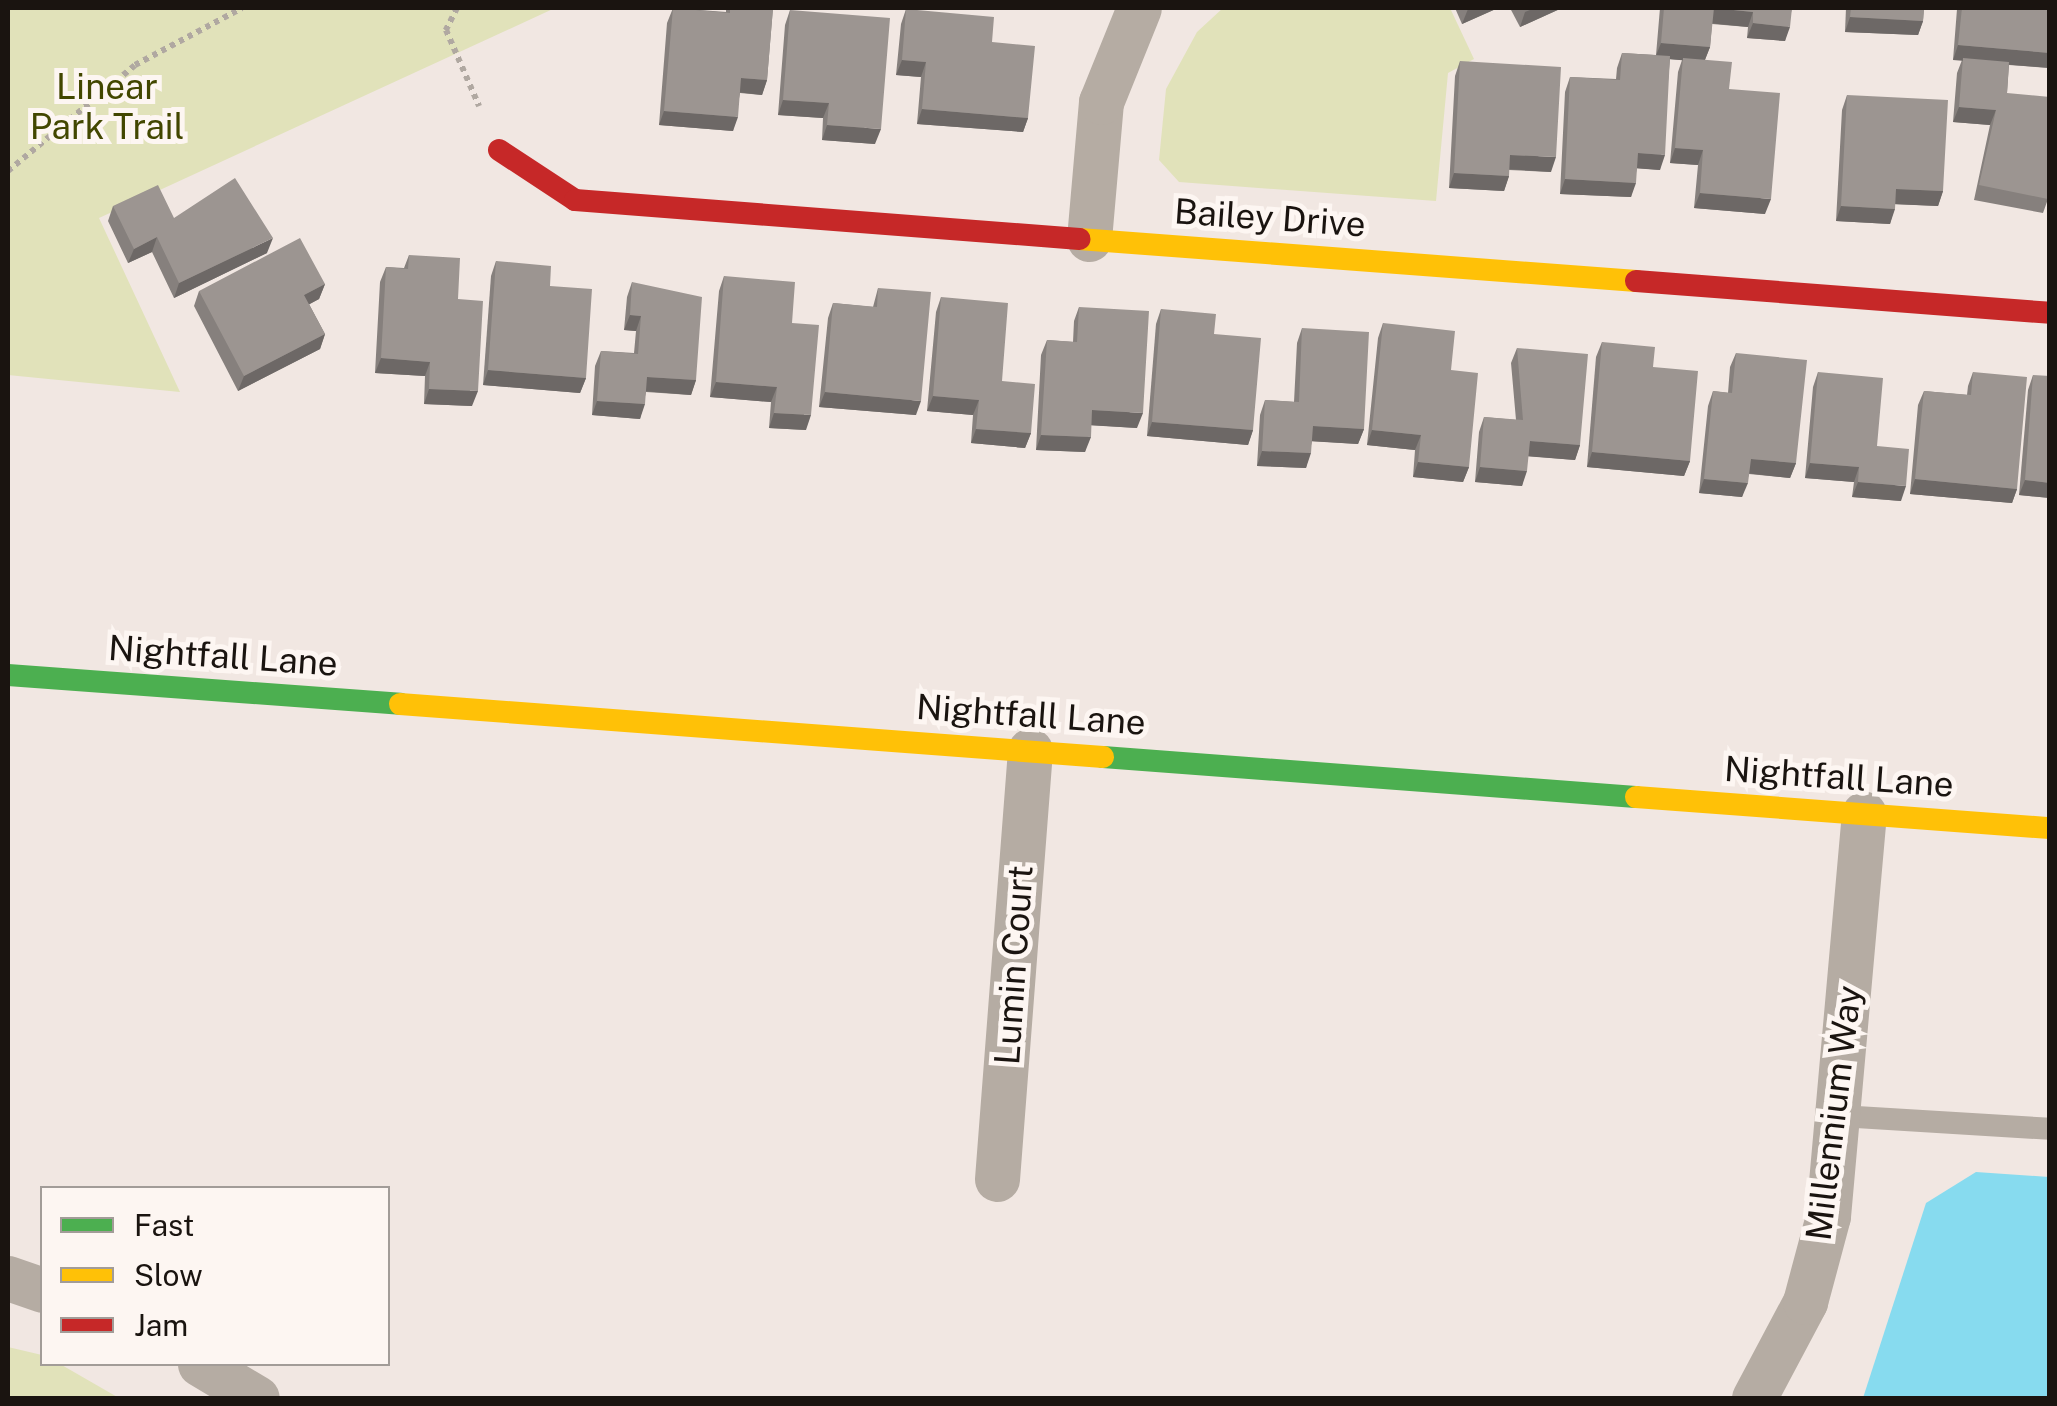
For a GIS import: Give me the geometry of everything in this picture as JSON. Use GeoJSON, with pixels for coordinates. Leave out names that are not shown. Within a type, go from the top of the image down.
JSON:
{"type":"FeatureCollection","features":[{"type":"Feature","properties":{"kind":"street"},"geometry":{"type":"LineString","coordinates":[[1089,239],[1101,102],[1138,8]]}},
{"type":"Feature","properties":{"kind":"street","name":"Bailey Drive"},"geometry":{"type":"LineString","coordinates":[[499,150],[575,200],[2050,313]]}},
{"type":"Feature","properties":{"kind":"street","name":"Nightfall Lane"},"geometry":{"type":"LineString","coordinates":[[8,675],[2050,828]]}},
{"type":"Feature","properties":{"kind":"street","name":"Lumin Court"},"geometry":{"type":"LineString","coordinates":[[997,1179],[1030,750]]}},
{"type":"Feature","properties":{"kind":"street","name":"Millennium Way"},"geometry":{"type":"LineString","coordinates":[[1754,1398],[1805,1302],[1840,1116],[1864,814]]}},
{"type":"Feature","properties":{"kind":"street"},"geometry":{"type":"LineString","coordinates":[[8,1278],[40,1289]]}},
{"type":"Feature","properties":{"kind":"street"},"geometry":{"type":"LineString","coordinates":[[203,1366],[257,1398]]}},
{"type":"Feature","properties":{"kind":"lane"},"geometry":{"type":"LineString","coordinates":[[1840,1116],[2050,1129]]}},
{"type":"Feature","properties":{"kind":"path"},"geometry":{"type":"LineString","coordinates":[[8,171],[135,65],[242,8]]}},
{"type":"Feature","properties":{"kind":"path"},"geometry":{"type":"LineString","coordinates":[[457,8],[446,30],[499,150]]}},
{"type":"Feature","properties":{"kind":"green space","name":"Linear Park Trail"},"geometry":{"type":"Polygon","coordinates":[[[8,8],[555,8],[99,218],[180,392],[8,375],[8,8]]]}},
{"type":"Feature","properties":{"kind":"green space"},"geometry":{"type":"Polygon","coordinates":[[[1223,8],[1450,8],[1474,59],[1448,73],[1436,201],[1179,182],[1159,160],[1166,89],[1197,32],[1223,8]]]}},
{"type":"Feature","properties":{"kind":"green space"},"geometry":{"type":"Polygon","coordinates":[[[8,1347],[40,1355],[40,1366],[63,1366],[119,1398],[8,1398],[8,1347]]]}},
{"type":"Feature","properties":{"kind":"water"},"geometry":{"type":"Polygon","coordinates":[[[1976,1172],[2049,1177],[2049,1398],[1863,1398],[1926,1203],[1976,1172]]]}},
{"type":"Feature","properties":{"kind":"building"},"geometry":{"type":"Polygon","coordinates":[[[673,8],[730,13],[730,8],[773,8],[767,80],[741,78],[738,117],[664,111],[673,8]]]}},
{"type":"Feature","properties":{"kind":"building"},"geometry":{"type":"Polygon","coordinates":[[[1664,8],[1714,8],[1710,47],[1661,43],[1664,8]]]}},
{"type":"Feature","properties":{"kind":"building"},"geometry":{"type":"Polygon","coordinates":[[[1714,8],[1792,8],[1790,27],[1753,23],[1753,12],[1714,8]]]}},
{"type":"Feature","properties":{"kind":"building"},"geometry":{"type":"Polygon","coordinates":[[[1851,8],[1924,8],[1923,21],[1850,17],[1851,8]]]}},
{"type":"Feature","properties":{"kind":"building"},"geometry":{"type":"Polygon","coordinates":[[[1962,8],[2050,8],[2050,53],[1958,45],[1962,8]]]}},
{"type":"Feature","properties":{"kind":"building"},"geometry":{"type":"Polygon","coordinates":[[[906,9],[994,17],[992,42],[1035,46],[1028,118],[922,109],[926,62],[902,60],[906,9]]]}},
{"type":"Feature","properties":{"kind":"building"},"geometry":{"type":"Polygon","coordinates":[[[790,10],[890,18],[881,129],[827,125],[829,103],[783,100],[790,10]]]}},
{"type":"Feature","properties":{"kind":"building"},"geometry":{"type":"Polygon","coordinates":[[[1622,53],[1670,56],[1665,155],[1638,153],[1636,183],[1565,179],[1570,77],[1620,80],[1622,53]]]}},
{"type":"Feature","properties":{"kind":"building"},"geometry":{"type":"Polygon","coordinates":[[[1683,58],[1732,62],[1729,89],[1780,93],[1771,199],[1700,193],[1703,150],[1675,148],[1683,58]]]}},
{"type":"Feature","properties":{"kind":"building"},"geometry":{"type":"Polygon","coordinates":[[[1963,58],[2009,62],[2007,93],[2050,97],[2048,199],[1979,185],[1996,110],[1959,107],[1963,58]]]}},
{"type":"Feature","properties":{"kind":"building"},"geometry":{"type":"Polygon","coordinates":[[[1460,61],[1561,67],[1556,157],[1510,155],[1509,176],[1454,173],[1460,61]]]}},
{"type":"Feature","properties":{"kind":"building"},"geometry":{"type":"Polygon","coordinates":[[[1847,95],[1948,100],[1943,191],[1896,189],[1895,209],[1841,206],[1847,95]]]}},
{"type":"Feature","properties":{"kind":"building"},"geometry":{"type":"Polygon","coordinates":[[[235,178],[273,238],[179,283],[157,237],[134,249],[113,206],[158,185],[174,218],[235,178]]]}},
{"type":"Feature","properties":{"kind":"building"},"geometry":{"type":"Polygon","coordinates":[[[300,238],[325,284],[304,295],[325,334],[244,376],[199,291],[300,238]]]}},
{"type":"Feature","properties":{"kind":"building"},"geometry":{"type":"Polygon","coordinates":[[[409,255],[460,258],[458,299],[483,301],[478,391],[429,389],[430,362],[381,358],[386,267],[408,269],[409,255]]]}},
{"type":"Feature","properties":{"kind":"building"},"geometry":{"type":"Polygon","coordinates":[[[496,261],[551,266],[550,286],[592,289],[586,378],[488,370],[496,261]]]}},
{"type":"Feature","properties":{"kind":"building"},"geometry":{"type":"Polygon","coordinates":[[[724,276],[795,282],[792,323],[819,325],[811,415],[774,413],[777,387],[716,382],[724,276]]]}},
{"type":"Feature","properties":{"kind":"building"},"geometry":{"type":"Polygon","coordinates":[[[632,282],[702,297],[696,380],[647,377],[645,404],[597,401],[601,351],[638,354],[641,316],[630,315],[632,282]]]}},
{"type":"Feature","properties":{"kind":"building"},"geometry":{"type":"Polygon","coordinates":[[[878,288],[931,292],[921,401],[825,392],[833,303],[877,307],[878,288]]]}},
{"type":"Feature","properties":{"kind":"building"},"geometry":{"type":"Polygon","coordinates":[[[941,297],[1008,303],[1002,381],[1035,384],[1031,433],[976,429],[979,400],[933,396],[941,297]]]}},
{"type":"Feature","properties":{"kind":"building"},"geometry":{"type":"Polygon","coordinates":[[[1079,307],[1149,311],[1143,413],[1092,410],[1091,437],[1041,435],[1047,340],[1077,342],[1079,307]]]}},
{"type":"Feature","properties":{"kind":"building"},"geometry":{"type":"Polygon","coordinates":[[[1161,309],[1216,314],[1214,334],[1261,338],[1253,430],[1152,422],[1161,309]]]}},
{"type":"Feature","properties":{"kind":"building"},"geometry":{"type":"Polygon","coordinates":[[[1383,323],[1455,331],[1451,370],[1478,373],[1469,467],[1418,462],[1421,435],[1372,430],[1383,323]]]}},
{"type":"Feature","properties":{"kind":"building"},"geometry":{"type":"Polygon","coordinates":[[[1302,328],[1369,332],[1364,429],[1313,426],[1311,453],[1262,451],[1265,400],[1299,402],[1302,328]]]}},
{"type":"Feature","properties":{"kind":"building"},"geometry":{"type":"Polygon","coordinates":[[[1602,342],[1655,347],[1653,367],[1698,371],[1690,461],[1592,452],[1602,342]]]}},
{"type":"Feature","properties":{"kind":"building"},"geometry":{"type":"Polygon","coordinates":[[[1517,348],[1588,354],[1580,445],[1530,441],[1527,471],[1480,467],[1484,417],[1523,420],[1517,348]]]}},
{"type":"Feature","properties":{"kind":"building"},"geometry":{"type":"Polygon","coordinates":[[[1736,353],[1807,360],[1796,463],[1751,459],[1748,483],[1704,479],[1713,391],[1732,393],[1736,353]]]}},
{"type":"Feature","properties":{"kind":"building"},"geometry":{"type":"Polygon","coordinates":[[[1818,372],[1883,378],[1877,446],[1909,449],[1906,486],[1858,482],[1859,467],[1810,463],[1818,372]]]}},
{"type":"Feature","properties":{"kind":"building"},"geometry":{"type":"Polygon","coordinates":[[[1973,372],[2027,377],[2017,489],[1915,479],[1924,391],[1971,395],[1973,372]]]}},
{"type":"Feature","properties":{"kind":"building"},"geometry":{"type":"Polygon","coordinates":[[[2033,375],[2050,376],[2050,483],[2025,480],[2033,375]]]}},
{"type":"Feature","properties":{"kind":"traffic: fast"},"geometry":{"type":"LineString","coordinates":[[8,675],[400,704]]}},
{"type":"Feature","properties":{"kind":"traffic: fast"},"geometry":{"type":"LineString","coordinates":[[1103,757],[1636,797]]}},
{"type":"Feature","properties":{"kind":"traffic: slow"},"geometry":{"type":"LineString","coordinates":[[1079,239],[1636,281]]}},
{"type":"Feature","properties":{"kind":"traffic: slow"},"geometry":{"type":"LineString","coordinates":[[400,704],[1103,757]]}},
{"type":"Feature","properties":{"kind":"traffic: slow"},"geometry":{"type":"LineString","coordinates":[[1636,797],[2050,828]]}},
{"type":"Feature","properties":{"kind":"traffic: jam"},"geometry":{"type":"LineString","coordinates":[[499,150],[575,200],[1079,239]]}},
{"type":"Feature","properties":{"kind":"traffic: jam"},"geometry":{"type":"LineString","coordinates":[[1636,281],[2050,313]]}}]}
